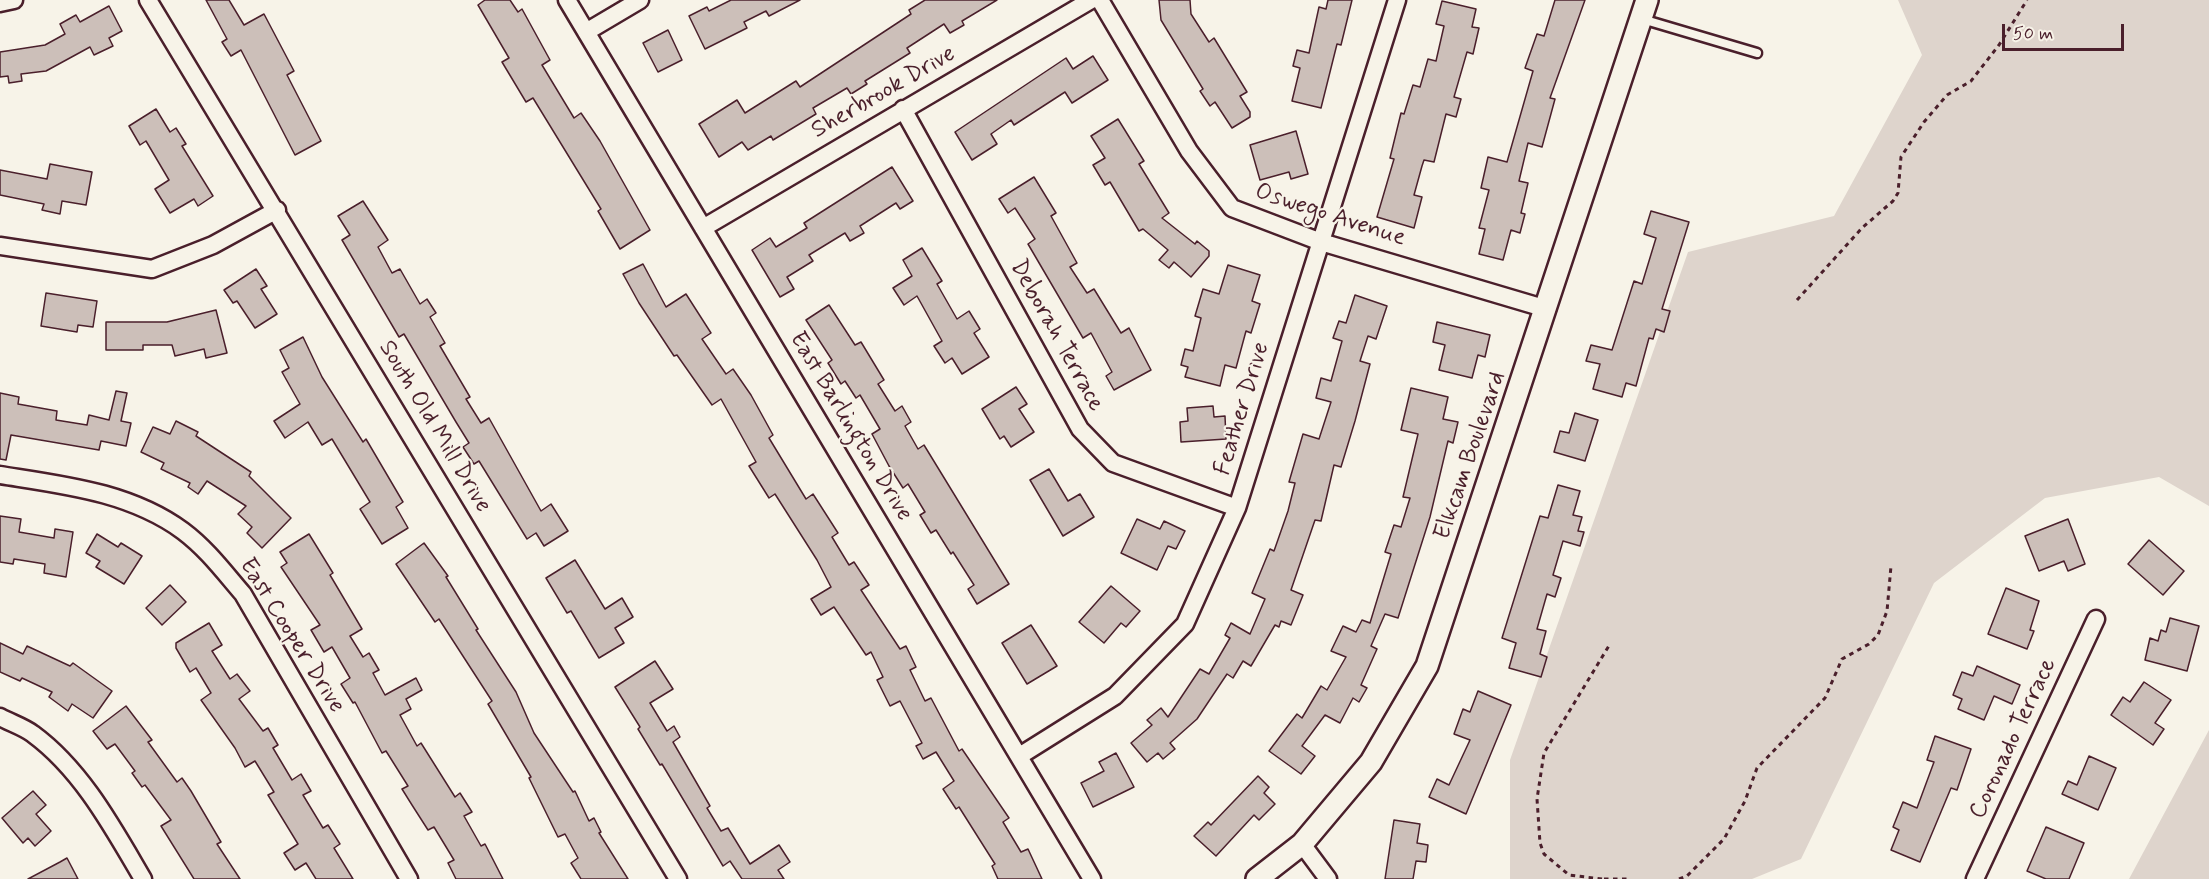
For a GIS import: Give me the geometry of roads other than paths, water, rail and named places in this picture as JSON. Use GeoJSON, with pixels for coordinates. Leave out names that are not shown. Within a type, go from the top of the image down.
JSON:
{"type":"FeatureCollection","features":[{"type":"Feature","properties":{"kind":"street"},"geometry":{"type":"LineString","coordinates":[[0,3],[14,0]]}},
{"type":"Feature","properties":{"kind":"street","name":"South Old Mill Drive"},"geometry":{"type":"LineString","coordinates":[[148,0],[277,210],[678,879]]}},
{"type":"Feature","properties":{"kind":"street","name":"East Barlington Drive"},"geometry":{"type":"LineString","coordinates":[[567,0],[1021,755],[1092,879]]}},
{"type":"Feature","properties":{"kind":"street"},"geometry":{"type":"LineString","coordinates":[[586,32],[640,0]]}},
{"type":"Feature","properties":{"kind":"street","name":"Sherbrook Drive"},"geometry":{"type":"LineString","coordinates":[[703,228],[1090,0]]}},
{"type":"Feature","properties":{"kind":"street","name":"Oswego Avenue"},"geometry":{"type":"LineString","coordinates":[[1100,0],[1189,151],[1232,208],[1321,243],[1547,309]]}},
{"type":"Feature","properties":{"kind":"street","name":"Feather Drive"},"geometry":{"type":"LineString","coordinates":[[1021,755],[1115,696],[1185,624],[1238,508],[1397,0]]}},
{"type":"Feature","properties":{"kind":"street","name":"Elkcam Boulevard"},"geometry":{"type":"LineString","coordinates":[[1257,879],[1302,844],[1371,762],[1427,666],[1547,309],[1644,9]]}},
{"type":"Feature","properties":{"kind":"street","name":"Deborah Terrace"},"geometry":{"type":"LineString","coordinates":[[903,109],[1080,429],[1113,463],[1238,508]]}},
{"type":"Feature","properties":{"kind":"street"},"geometry":{"type":"LineString","coordinates":[[0,246],[152,269],[213,245],[277,210]]}},
{"type":"Feature","properties":{"kind":"street","name":"East Cooper Drive"},"geometry":{"type":"LineString","coordinates":[[0,475],[82,488],[127,501],[182,530],[214,558],[243,594],[409,879]]}},
{"type":"Feature","properties":{"kind":"street","name":"Coronado Terrace"},"geometry":{"type":"LineString","coordinates":[[1976,879],[2096,619]]}},
{"type":"Feature","properties":{"kind":"street"},"geometry":{"type":"LineString","coordinates":[[0,717],[33,734],[75,774],[112,826],[143,879]]}},
{"type":"Feature","properties":{"kind":"street"},"geometry":{"type":"LineString","coordinates":[[1302,844],[1328,879]]}},
{"type":"Feature","properties":{"kind":"lane"},"geometry":{"type":"LineString","coordinates":[[1644,9],[1757,53]]}}]}
